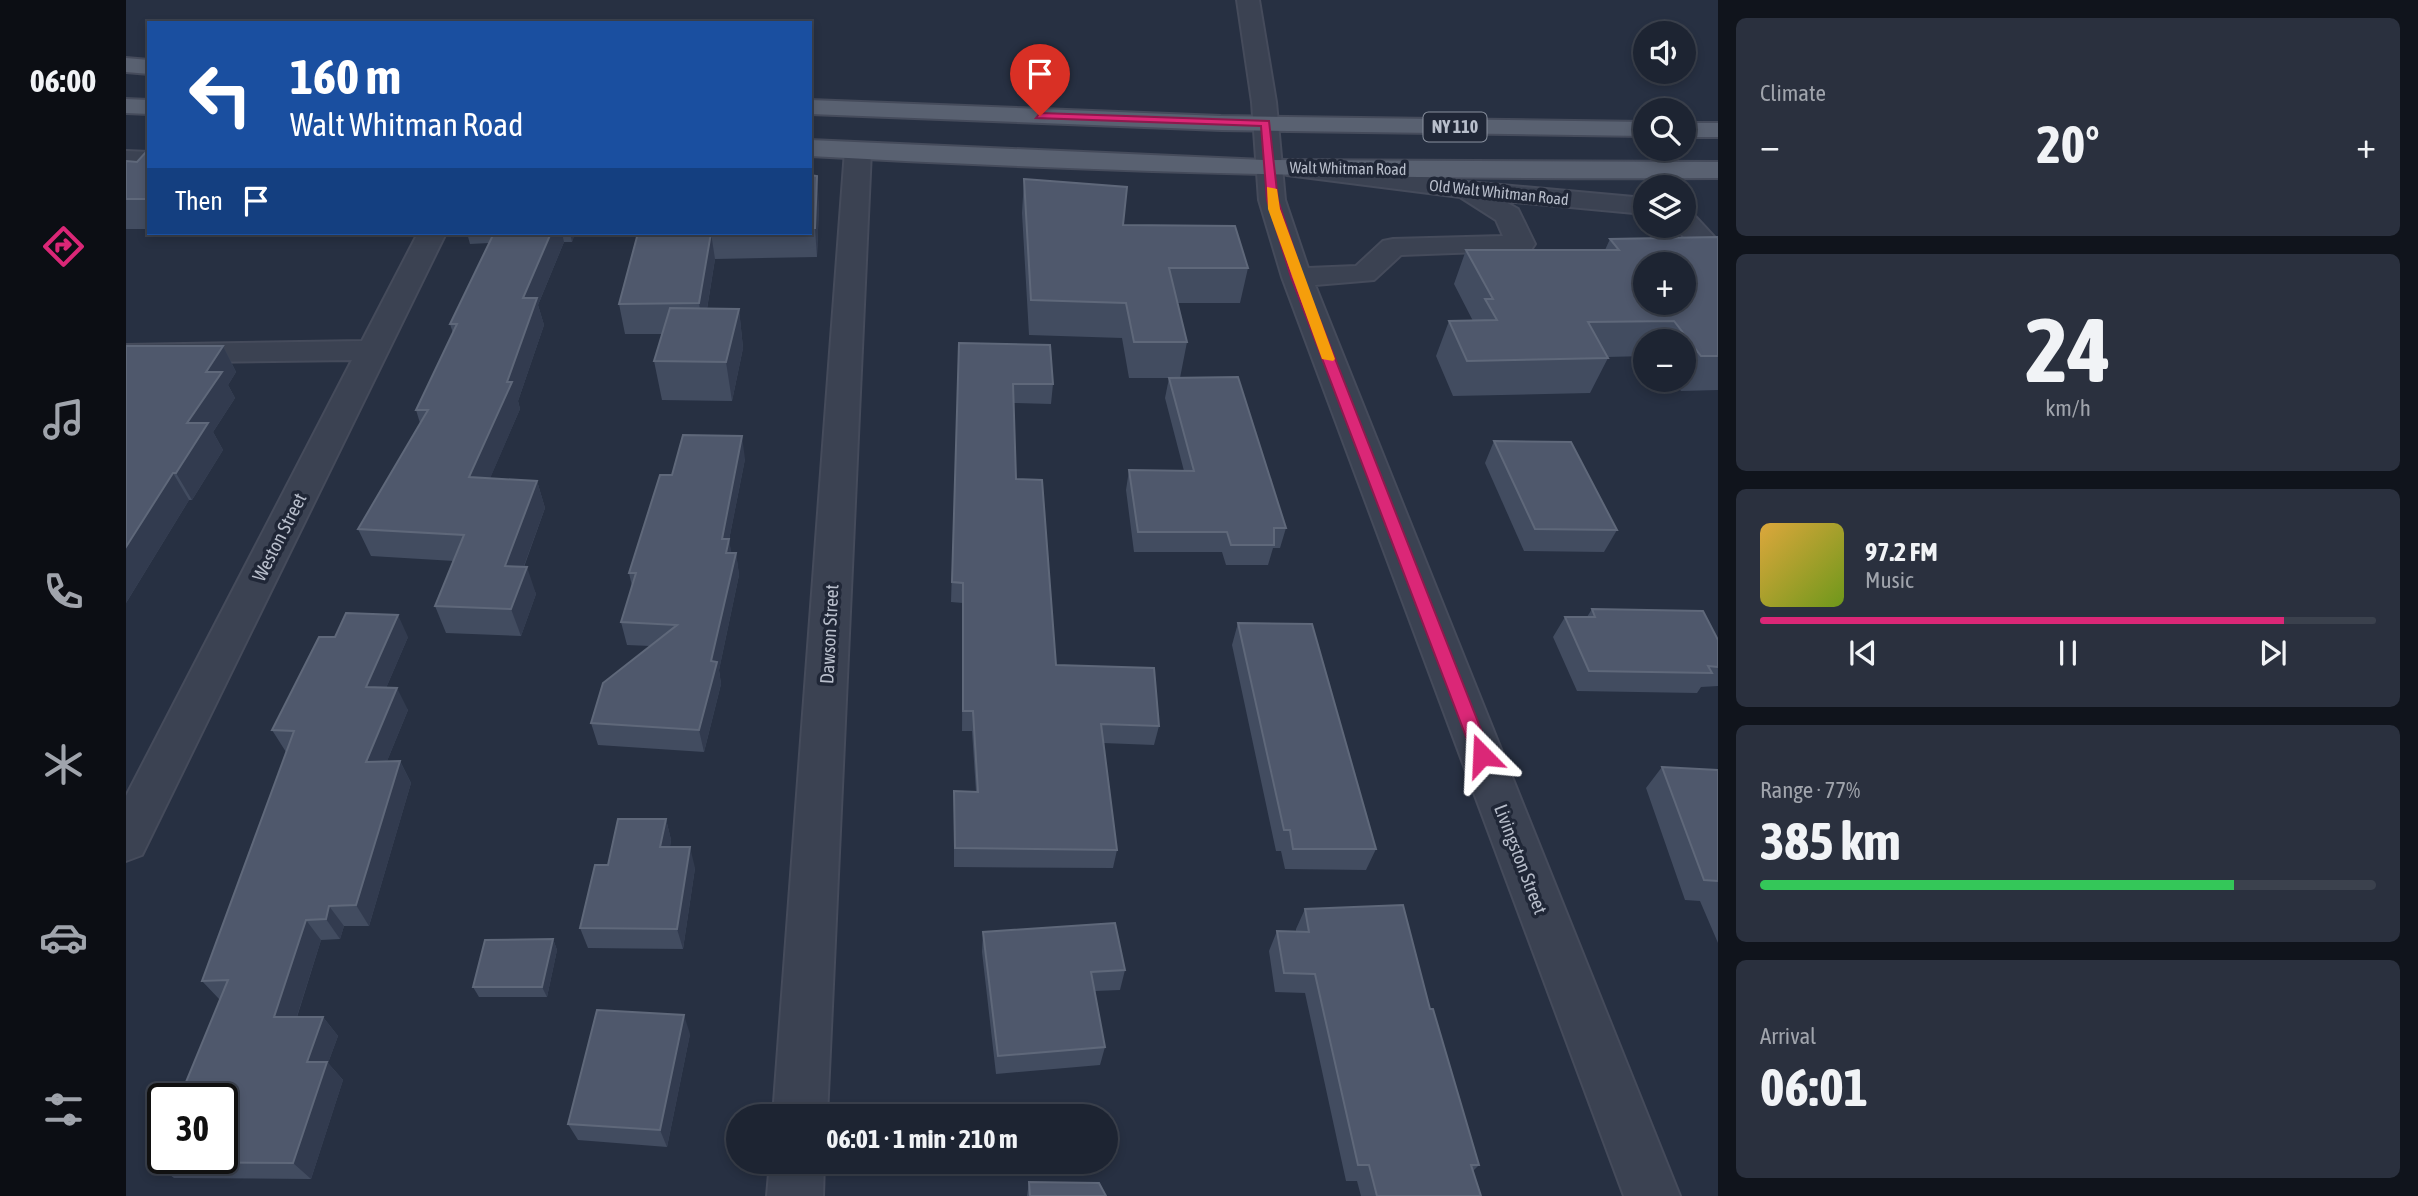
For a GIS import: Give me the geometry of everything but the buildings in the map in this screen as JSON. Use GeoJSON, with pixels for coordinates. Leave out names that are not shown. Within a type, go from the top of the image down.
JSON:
{"type":"FeatureCollection","features":[{"type":"Feature","properties":{"kind":"main road"},"geometry":{"type":"LineString","coordinates":[[126,65],[147,67]]}},
{"type":"Feature","properties":{"kind":"main road"},"geometry":{"type":"LineString","coordinates":[[126,106],[147,107]]}},
{"type":"Feature","properties":{"kind":"main road","name":"NY 110"},"geometry":{"type":"LineString","coordinates":[[812,107],[1265,123],[1633,129]]}},
{"type":"Feature","properties":{"kind":"main road"},"geometry":{"type":"LineString","coordinates":[[1696,130],[1718,130]]}},
{"type":"Feature","properties":{"kind":"main road","name":"Walt Whitman Road"},"geometry":{"type":"LineString","coordinates":[[812,148],[1270,166],[1550,171],[1718,170]]}},
{"type":"Feature","properties":{"kind":"street","name":"Livingston Street"},"geometry":{"type":"LineString","coordinates":[[1248,0],[1274,209],[1297,277],[1651,1196]]}},
{"type":"Feature","properties":{"kind":"street","name":"Dawson Street"},"geometry":{"type":"LineString","coordinates":[[801,1104],[858,151]]}},
{"type":"Feature","properties":{"kind":"street"},"geometry":{"type":"LineString","coordinates":[[126,159],[147,160]]}},
{"type":"Feature","properties":{"kind":"street","name":"Old Walt Whitman Road"},"geometry":{"type":"LineString","coordinates":[[1270,166],[1468,191],[1633,205]]}},
{"type":"Feature","properties":{"kind":"street"},"geometry":{"type":"LineString","coordinates":[[1297,277],[1364,274],[1392,247],[1521,244],[1508,215],[1468,191]]}},
{"type":"Feature","properties":{"kind":"street"},"geometry":{"type":"LineString","coordinates":[[1696,222],[1718,258]]}},
{"type":"Feature","properties":{"kind":"street","name":"Weston Street"},"geometry":{"type":"LineString","coordinates":[[126,841],[431,235]]}},
{"type":"Feature","properties":{"kind":"street"},"geometry":{"type":"LineString","coordinates":[[126,354],[373,350]]}},
{"type":"Feature","properties":{"kind":"street"},"geometry":{"type":"LineString","coordinates":[[795,1196],[796,1174]]}},
{"type":"Feature","properties":{"kind":"slow traffic"},"geometry":{"type":"LineString","coordinates":[[1271,189],[1274,209],[1297,277],[1329,359]]}},
{"type":"Feature","properties":{"kind":"route"},"geometry":{"type":"LineString","coordinates":[[1040,116],[1265,123],[1272,200],[1297,277],[1482,755]]}}]}
